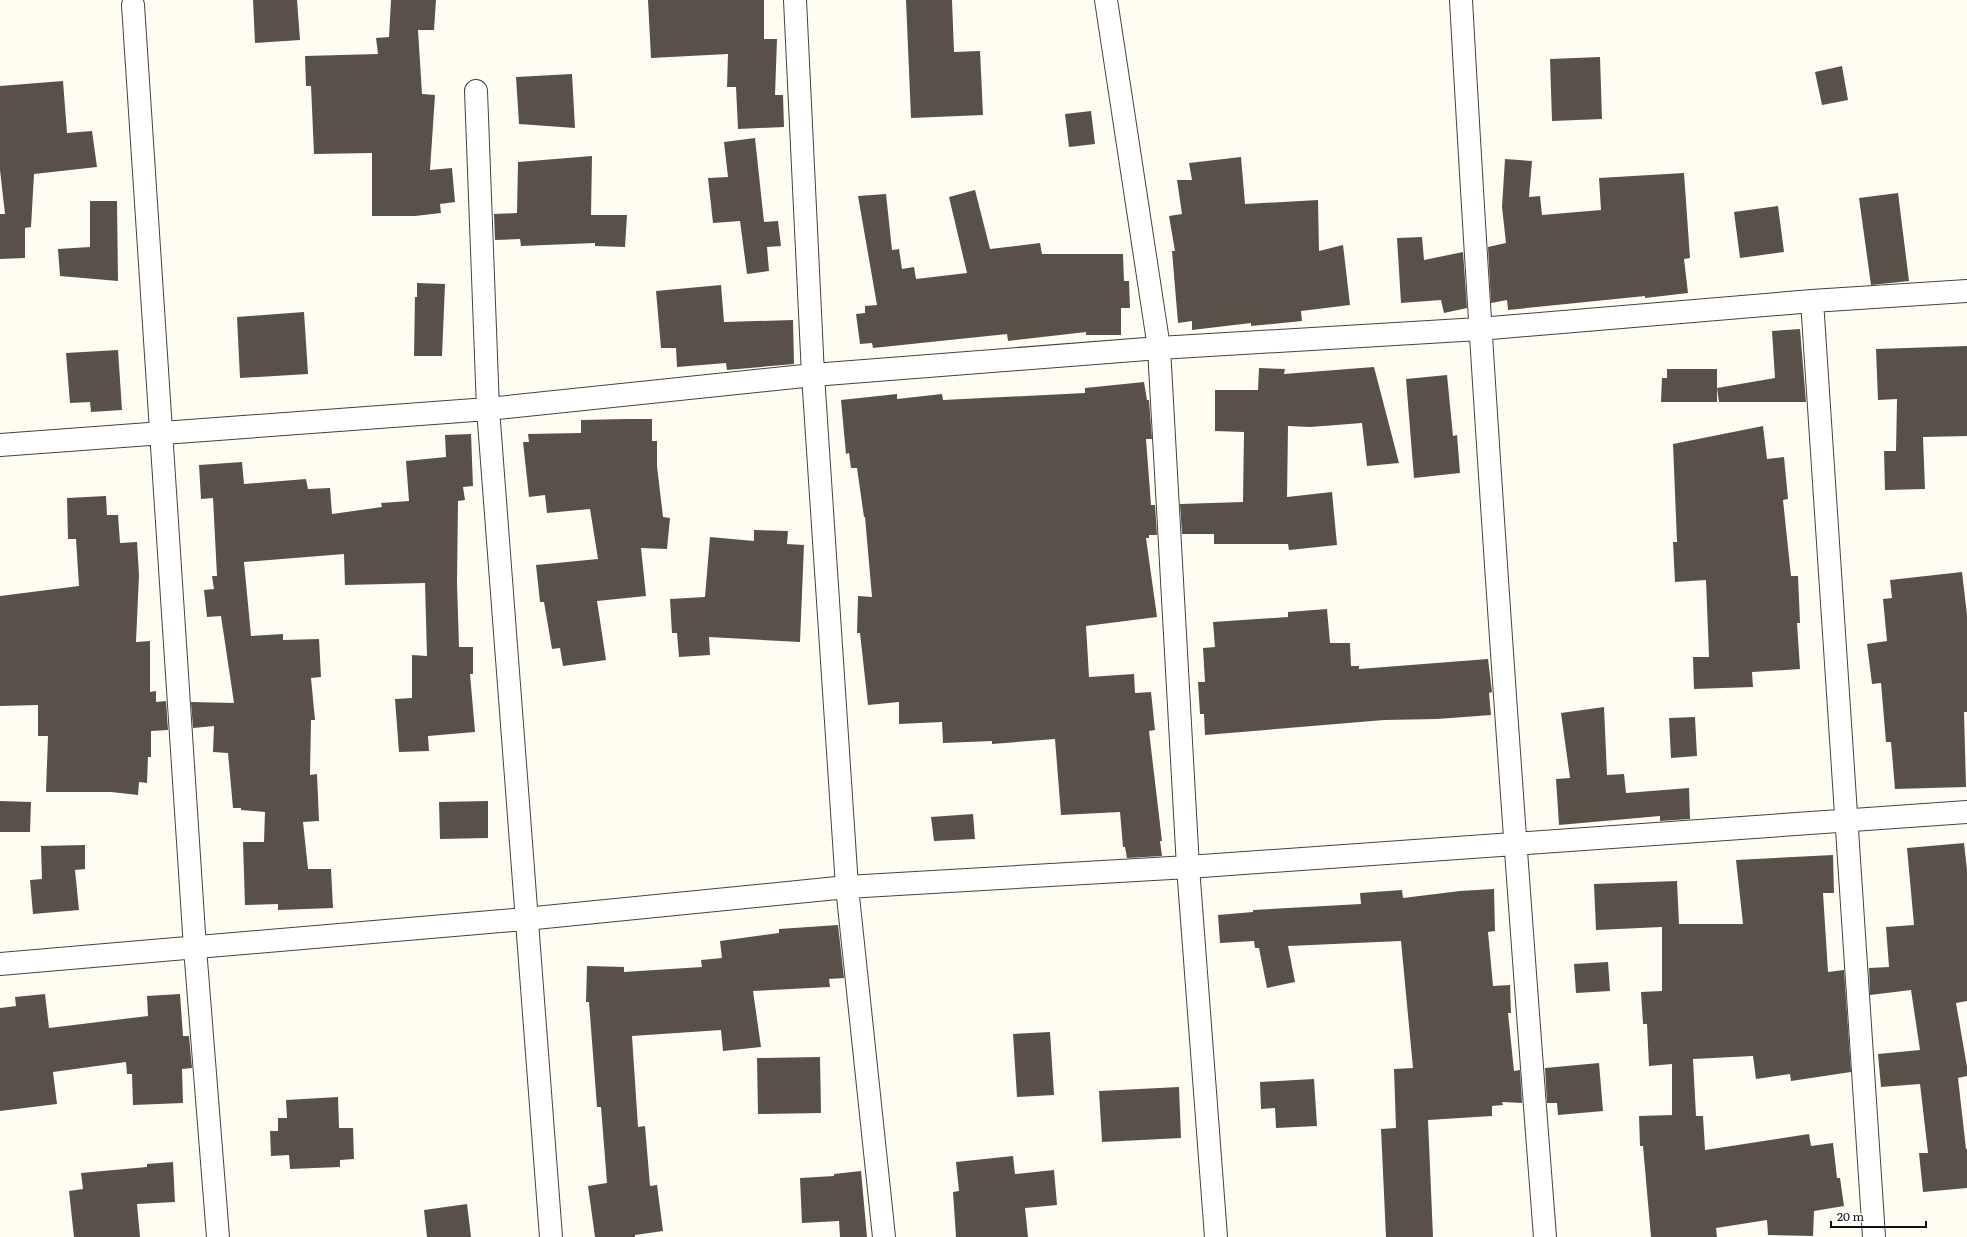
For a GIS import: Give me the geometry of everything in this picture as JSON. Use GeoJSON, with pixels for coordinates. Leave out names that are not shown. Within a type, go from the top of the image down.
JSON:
{"type":"FeatureCollection","features":[{"type":"Feature","properties":{"kind":"street"},"geometry":{"type":"LineString","coordinates":[[795,0],[813,376],[846,887],[884,1237]]}},
{"type":"Feature","properties":{"kind":"street"},"geometry":{"type":"LineString","coordinates":[[1106,0],[1159,348],[1188,867],[1216,1237]]}},
{"type":"Feature","properties":{"kind":"street"},"geometry":{"type":"LineString","coordinates":[[1461,0],[1479,330],[1514,844],[1545,1237]]}},
{"type":"Feature","properties":{"kind":"street"},"geometry":{"type":"LineString","coordinates":[[132,5],[195,948],[218,1237]]}},
{"type":"Feature","properties":{"kind":"street"},"geometry":{"type":"LineString","coordinates":[[476,90],[488,409],[551,1237]]}},
{"type":"Feature","properties":{"kind":"street"},"geometry":{"type":"LineString","coordinates":[[0,445],[488,409],[813,376],[1159,348],[1479,330],[1812,301],[1967,291]]}},
{"type":"Feature","properties":{"kind":"street"},"geometry":{"type":"LineString","coordinates":[[1812,301],[1845,821],[1874,1237]]}},
{"type":"Feature","properties":{"kind":"street"},"geometry":{"type":"LineString","coordinates":[[0,964],[526,919],[846,887],[1188,867],[1967,812]]}},
{"type":"Feature","properties":{"kind":"building"},"geometry":{"type":"Polygon","coordinates":[[[253,0],[297,0],[300,40],[255,43],[253,0]]]}},
{"type":"Feature","properties":{"kind":"building"},"geometry":{"type":"Polygon","coordinates":[[[391,0],[436,0],[434,30],[418,30],[422,94],[435,95],[430,170],[452,168],[455,202],[440,204],[441,213],[415,216],[372,216],[372,153],[314,154],[311,86],[306,86],[305,56],[378,54],[376,38],[389,37],[391,0]]]}},
{"type":"Feature","properties":{"kind":"building"},"geometry":{"type":"Polygon","coordinates":[[[648,0],[764,0],[764,39],[777,39],[775,95],[783,95],[784,127],[738,129],[736,87],[727,87],[728,54],[651,58],[648,0]]]}},
{"type":"Feature","properties":{"kind":"building"},"geometry":{"type":"Polygon","coordinates":[[[906,0],[952,0],[954,52],[980,51],[983,115],[911,118],[906,0]]]}},
{"type":"Feature","properties":{"kind":"building"},"geometry":{"type":"Polygon","coordinates":[[[1600,57],[1602,119],[1552,121],[1550,59],[1600,57]]]}},
{"type":"Feature","properties":{"kind":"building"},"geometry":{"type":"Polygon","coordinates":[[[1842,66],[1848,100],[1822,105],[1815,72],[1842,66]]]}},
{"type":"Feature","properties":{"kind":"building"},"geometry":{"type":"Polygon","coordinates":[[[572,74],[575,128],[519,124],[516,77],[572,74]]]}},
{"type":"Feature","properties":{"kind":"building"},"geometry":{"type":"Polygon","coordinates":[[[63,81],[67,133],[92,131],[97,167],[34,174],[31,227],[25,228],[25,258],[0,259],[0,214],[5,214],[0,170],[0,86],[63,81]]]}},
{"type":"Feature","properties":{"kind":"building"},"geometry":{"type":"Polygon","coordinates":[[[1091,111],[1095,144],[1069,147],[1065,114],[1091,111]]]}},
{"type":"Feature","properties":{"kind":"building"},"geometry":{"type":"Polygon","coordinates":[[[755,138],[764,222],[778,221],[781,246],[767,247],[769,271],[747,274],[740,221],[713,223],[708,178],[728,177],[724,142],[755,138]]]}},
{"type":"Feature","properties":{"kind":"building"},"geometry":{"type":"Polygon","coordinates":[[[592,156],[591,215],[627,215],[625,247],[595,246],[595,243],[521,246],[520,239],[495,240],[494,214],[517,213],[518,162],[592,156]]]}},
{"type":"Feature","properties":{"kind":"building"},"geometry":{"type":"Polygon","coordinates":[[[1241,157],[1245,204],[1318,200],[1319,251],[1343,245],[1350,305],[1301,311],[1302,321],[1251,326],[1251,323],[1192,330],[1192,321],[1178,323],[1172,251],[1175,251],[1169,216],[1182,214],[1177,180],[1192,180],[1189,163],[1241,157]]]}},
{"type":"Feature","properties":{"kind":"building"},"geometry":{"type":"Polygon","coordinates":[[[1505,159],[1532,161],[1529,197],[1540,196],[1542,215],[1601,210],[1599,178],[1684,173],[1690,258],[1684,259],[1688,293],[1508,310],[1507,300],[1491,303],[1488,247],[1506,243],[1502,207],[1505,159]]]}},
{"type":"Feature","properties":{"kind":"building"},"geometry":{"type":"Polygon","coordinates":[[[975,190],[990,249],[1040,243],[1042,254],[1123,254],[1124,281],[1129,281],[1130,308],[1121,308],[1121,335],[1086,335],[1086,332],[1008,341],[1007,334],[873,348],[872,343],[860,344],[856,314],[865,313],[865,306],[877,305],[858,196],[886,194],[892,250],[899,249],[902,269],[914,267],[916,279],[967,273],[949,197],[975,190]]]}},
{"type":"Feature","properties":{"kind":"building"},"geometry":{"type":"Polygon","coordinates":[[[1898,193],[1909,281],[1871,285],[1859,198],[1898,193]]]}},
{"type":"Feature","properties":{"kind":"building"},"geometry":{"type":"Polygon","coordinates":[[[90,201],[117,201],[118,281],[60,276],[58,249],[90,247],[90,201]]]}},
{"type":"Feature","properties":{"kind":"building"},"geometry":{"type":"Polygon","coordinates":[[[1778,206],[1784,252],[1740,258],[1734,212],[1778,206]]]}},
{"type":"Feature","properties":{"kind":"building"},"geometry":{"type":"Polygon","coordinates":[[[1422,237],[1424,260],[1463,252],[1467,308],[1444,313],[1441,300],[1401,303],[1397,238],[1422,237]]]}},
{"type":"Feature","properties":{"kind":"building"},"geometry":{"type":"Polygon","coordinates":[[[417,283],[445,284],[442,356],[414,356],[415,297],[417,297],[417,283]]]}},
{"type":"Feature","properties":{"kind":"building"},"geometry":{"type":"Polygon","coordinates":[[[721,285],[724,322],[793,320],[794,364],[727,370],[726,363],[677,367],[676,348],[661,348],[656,291],[721,285]]]}},
{"type":"Feature","properties":{"kind":"building"},"geometry":{"type":"Polygon","coordinates":[[[304,312],[308,374],[240,378],[237,317],[304,312]]]}},
{"type":"Feature","properties":{"kind":"building"},"geometry":{"type":"Polygon","coordinates":[[[1800,329],[1806,402],[1719,402],[1717,388],[1775,378],[1772,331],[1800,329]]]}},
{"type":"Feature","properties":{"kind":"building"},"geometry":{"type":"Polygon","coordinates":[[[1967,346],[1967,436],[1923,437],[1925,489],[1885,490],[1884,451],[1896,451],[1897,399],[1878,400],[1876,349],[1967,346]]]}},
{"type":"Feature","properties":{"kind":"building"},"geometry":{"type":"Polygon","coordinates":[[[118,350],[122,410],[91,412],[90,402],[70,403],[66,353],[118,350]]]}},
{"type":"Feature","properties":{"kind":"building"},"geometry":{"type":"Polygon","coordinates":[[[1374,367],[1399,463],[1367,466],[1362,423],[1310,427],[1288,426],[1287,497],[1332,492],[1337,545],[1289,550],[1288,544],[1214,544],[1214,534],[1182,534],[1180,504],[1243,502],[1244,432],[1215,431],[1215,390],[1258,390],[1259,368],[1285,369],[1284,374],[1374,367]]]}},
{"type":"Feature","properties":{"kind":"building"},"geometry":{"type":"Polygon","coordinates":[[[1667,369],[1717,369],[1717,402],[1661,402],[1662,378],[1667,378],[1667,369]]]}},
{"type":"Feature","properties":{"kind":"building"},"geometry":{"type":"Polygon","coordinates":[[[1447,375],[1453,436],[1457,435],[1460,473],[1414,478],[1406,379],[1447,375]]]}},
{"type":"Feature","properties":{"kind":"building"},"geometry":{"type":"Polygon","coordinates":[[[1144,382],[1147,400],[1149,400],[1152,439],[1146,439],[1151,505],[1155,505],[1157,535],[1149,535],[1149,538],[1146,538],[1157,617],[1086,626],[1089,677],[1134,674],[1135,693],[1151,692],[1155,730],[1149,731],[1162,841],[1160,841],[1162,856],[1127,858],[1125,847],[1123,847],[1120,812],[1061,815],[1055,739],[992,744],[992,741],[943,743],[942,722],[899,724],[899,702],[868,705],[860,633],[857,633],[858,596],[872,597],[865,517],[857,468],[851,468],[849,453],[846,454],[841,400],[897,394],[897,399],[942,394],[943,400],[1085,393],[1085,388],[1144,382]]]}},
{"type":"Feature","properties":{"kind":"building"},"geometry":{"type":"Polygon","coordinates":[[[652,419],[652,441],[657,441],[657,466],[663,517],[670,518],[667,549],[641,548],[646,596],[597,601],[606,660],[563,666],[560,648],[552,649],[544,602],[540,602],[536,565],[598,559],[590,509],[547,513],[545,495],[529,497],[523,442],[529,442],[528,434],[581,433],[581,420],[652,419]]]}},
{"type":"Feature","properties":{"kind":"building"},"geometry":{"type":"Polygon","coordinates":[[[1763,426],[1767,459],[1784,457],[1788,499],[1783,500],[1791,576],[1798,576],[1800,623],[1797,623],[1800,669],[1752,672],[1753,687],[1694,689],[1693,657],[1709,657],[1706,580],[1675,582],[1673,542],[1677,542],[1673,444],[1763,426]]]}},
{"type":"Feature","properties":{"kind":"building"},"geometry":{"type":"Polygon","coordinates":[[[471,434],[473,486],[463,487],[465,500],[458,501],[457,583],[459,647],[473,647],[473,674],[470,674],[475,732],[428,736],[429,751],[399,752],[395,699],[412,698],[412,655],[427,656],[425,583],[345,585],[344,554],[244,562],[251,636],[283,634],[283,640],[319,639],[321,677],[311,678],[315,720],[311,720],[310,775],[317,774],[319,821],[303,822],[308,869],[331,869],[333,908],[278,910],[278,904],[245,905],[243,842],[264,842],[265,812],[233,808],[228,753],[213,752],[214,726],[193,728],[191,702],[234,703],[221,616],[207,617],[204,590],[214,589],[212,576],[217,576],[213,498],[201,499],[199,465],[242,462],[244,484],[306,479],[308,489],[330,488],[332,514],[382,507],[381,503],[409,501],[406,461],[446,457],[445,435],[471,434]]]}},
{"type":"Feature","properties":{"kind":"building"},"geometry":{"type":"Polygon","coordinates":[[[106,496],[107,515],[118,515],[120,543],[137,542],[139,575],[136,642],[150,641],[150,692],[156,691],[156,702],[166,701],[168,730],[151,731],[151,757],[148,757],[147,783],[139,782],[138,795],[111,792],[46,792],[48,736],[38,736],[38,705],[0,706],[0,596],[79,586],[76,539],[68,539],[67,498],[106,496]]]}},
{"type":"Feature","properties":{"kind":"building"},"geometry":{"type":"Polygon","coordinates":[[[754,530],[788,531],[787,544],[804,545],[800,642],[709,637],[710,655],[679,657],[677,633],[672,633],[670,599],[705,597],[710,537],[754,541],[754,530]]]}},
{"type":"Feature","properties":{"kind":"building"},"geometry":{"type":"Polygon","coordinates":[[[1962,572],[1967,615],[1967,712],[1964,712],[1966,787],[1895,789],[1891,742],[1886,742],[1881,683],[1872,684],[1867,644],[1887,641],[1883,599],[1892,598],[1890,580],[1962,572]]]}},
{"type":"Feature","properties":{"kind":"building"},"geometry":{"type":"Polygon","coordinates":[[[1327,609],[1330,643],[1350,643],[1351,666],[1359,666],[1359,669],[1488,659],[1492,692],[1489,693],[1491,715],[1437,719],[1384,720],[1205,735],[1204,714],[1200,714],[1198,682],[1205,682],[1203,648],[1215,647],[1213,622],[1288,617],[1288,612],[1327,609]]]}},
{"type":"Feature","properties":{"kind":"building"},"geometry":{"type":"Polygon","coordinates":[[[1604,707],[1607,775],[1624,774],[1626,793],[1689,788],[1690,819],[1660,821],[1660,816],[1559,825],[1556,779],[1570,778],[1561,713],[1604,707]]]}},
{"type":"Feature","properties":{"kind":"building"},"geometry":{"type":"Polygon","coordinates":[[[1695,717],[1697,756],[1671,758],[1669,718],[1695,717]]]}},
{"type":"Feature","properties":{"kind":"building"},"geometry":{"type":"Polygon","coordinates":[[[0,801],[31,802],[30,832],[0,832],[0,801]]]}},
{"type":"Feature","properties":{"kind":"building"},"geometry":{"type":"Polygon","coordinates":[[[488,801],[488,838],[440,839],[439,802],[488,801]]]}},
{"type":"Feature","properties":{"kind":"building"},"geometry":{"type":"Polygon","coordinates":[[[973,814],[975,839],[934,841],[931,817],[973,814]]]}},
{"type":"Feature","properties":{"kind":"building"},"geometry":{"type":"Polygon","coordinates":[[[1964,843],[1967,870],[1967,1001],[1956,1003],[1967,1067],[1967,1076],[1958,1078],[1967,1149],[1967,1188],[1923,1192],[1919,1153],[1928,1153],[1920,1084],[1881,1087],[1878,1054],[1920,1050],[1911,990],[1870,995],[1869,968],[1889,967],[1886,927],[1914,925],[1907,848],[1964,843]]]}},
{"type":"Feature","properties":{"kind":"building"},"geometry":{"type":"Polygon","coordinates":[[[85,845],[85,869],[75,870],[79,910],[33,914],[30,880],[42,879],[41,846],[85,845]]]}},
{"type":"Feature","properties":{"kind":"building"},"geometry":{"type":"Polygon","coordinates":[[[1833,855],[1834,893],[1823,893],[1828,972],[1844,970],[1851,1072],[1791,1081],[1790,1074],[1756,1079],[1753,1056],[1693,1059],[1696,1116],[1703,1116],[1705,1150],[1809,1134],[1811,1146],[1833,1143],[1837,1178],[1840,1178],[1844,1206],[1814,1211],[1813,1236],[1768,1235],[1767,1220],[1716,1228],[1717,1237],[1651,1237],[1643,1146],[1640,1146],[1639,1116],[1672,1115],[1672,1064],[1649,1066],[1647,1024],[1643,1024],[1641,992],[1662,991],[1662,927],[1596,930],[1594,884],[1677,881],[1679,924],[1743,924],[1736,860],[1833,855]]]}},
{"type":"Feature","properties":{"kind":"building"},"geometry":{"type":"Polygon","coordinates":[[[1494,889],[1495,931],[1488,932],[1493,986],[1510,985],[1511,1013],[1508,1013],[1514,1071],[1520,1070],[1522,1103],[1502,1102],[1503,1105],[1492,1106],[1492,1116],[1428,1120],[1433,1237],[1386,1237],[1381,1129],[1396,1128],[1394,1069],[1413,1068],[1401,941],[1288,946],[1295,982],[1267,988],[1259,948],[1255,948],[1254,941],[1220,943],[1218,915],[1253,912],[1253,910],[1361,904],[1360,893],[1402,890],[1403,898],[1460,891],[1494,889]]]}},
{"type":"Feature","properties":{"kind":"building"},"geometry":{"type":"Polygon","coordinates":[[[838,925],[844,978],[829,979],[830,987],[753,991],[761,1047],[723,1051],[721,1030],[632,1036],[638,1127],[645,1126],[650,1186],[657,1185],[663,1231],[635,1235],[635,1237],[595,1237],[588,1186],[607,1183],[601,1107],[597,1107],[589,1002],[586,1002],[587,966],[624,967],[624,972],[702,967],[701,960],[722,958],[720,941],[779,933],[779,929],[838,925]]]}},
{"type":"Feature","properties":{"kind":"building"},"geometry":{"type":"Polygon","coordinates":[[[1608,962],[1610,991],[1576,993],[1574,964],[1608,962]]]}},
{"type":"Feature","properties":{"kind":"building"},"geometry":{"type":"Polygon","coordinates":[[[45,994],[49,1028],[148,1016],[147,996],[180,994],[183,1036],[189,1036],[192,1068],[182,1069],[183,1103],[133,1105],[132,1074],[127,1074],[126,1062],[53,1072],[57,1104],[0,1111],[0,1008],[16,1006],[15,997],[45,994]]]}},
{"type":"Feature","properties":{"kind":"building"},"geometry":{"type":"Polygon","coordinates":[[[1050,1032],[1054,1095],[1017,1097],[1013,1034],[1050,1032]]]}},
{"type":"Feature","properties":{"kind":"building"},"geometry":{"type":"Polygon","coordinates":[[[820,1057],[821,1113],[758,1114],[757,1058],[820,1057]]]}},
{"type":"Feature","properties":{"kind":"building"},"geometry":{"type":"Polygon","coordinates":[[[1599,1063],[1603,1111],[1558,1115],[1557,1103],[1547,1103],[1545,1068],[1599,1063]]]}},
{"type":"Feature","properties":{"kind":"building"},"geometry":{"type":"Polygon","coordinates":[[[1314,1079],[1317,1126],[1276,1128],[1275,1108],[1261,1109],[1260,1082],[1314,1079]]]}},
{"type":"Feature","properties":{"kind":"building"},"geometry":{"type":"Polygon","coordinates":[[[1179,1087],[1181,1138],[1102,1142],[1099,1091],[1179,1087]]]}},
{"type":"Feature","properties":{"kind":"building"},"geometry":{"type":"Polygon","coordinates":[[[338,1097],[339,1128],[353,1128],[354,1159],[340,1160],[340,1167],[290,1169],[289,1155],[271,1156],[270,1131],[278,1131],[278,1118],[287,1118],[286,1100],[338,1097]]]}},
{"type":"Feature","properties":{"kind":"building"},"geometry":{"type":"Polygon","coordinates":[[[1013,1156],[1015,1174],[1054,1170],[1057,1205],[1025,1208],[1028,1237],[956,1237],[953,1192],[959,1191],[956,1162],[1013,1156]]]}},
{"type":"Feature","properties":{"kind":"building"},"geometry":{"type":"Polygon","coordinates":[[[173,1162],[175,1202],[137,1204],[140,1237],[74,1237],[69,1191],[83,1189],[81,1173],[147,1167],[147,1164],[173,1162]]]}},
{"type":"Feature","properties":{"kind":"building"},"geometry":{"type":"Polygon","coordinates":[[[861,1171],[867,1237],[840,1237],[839,1221],[802,1223],[800,1178],[834,1176],[834,1174],[861,1171]]]}},
{"type":"Feature","properties":{"kind":"building"},"geometry":{"type":"Polygon","coordinates":[[[467,1204],[471,1237],[427,1237],[424,1210],[467,1204]]]}}]}
